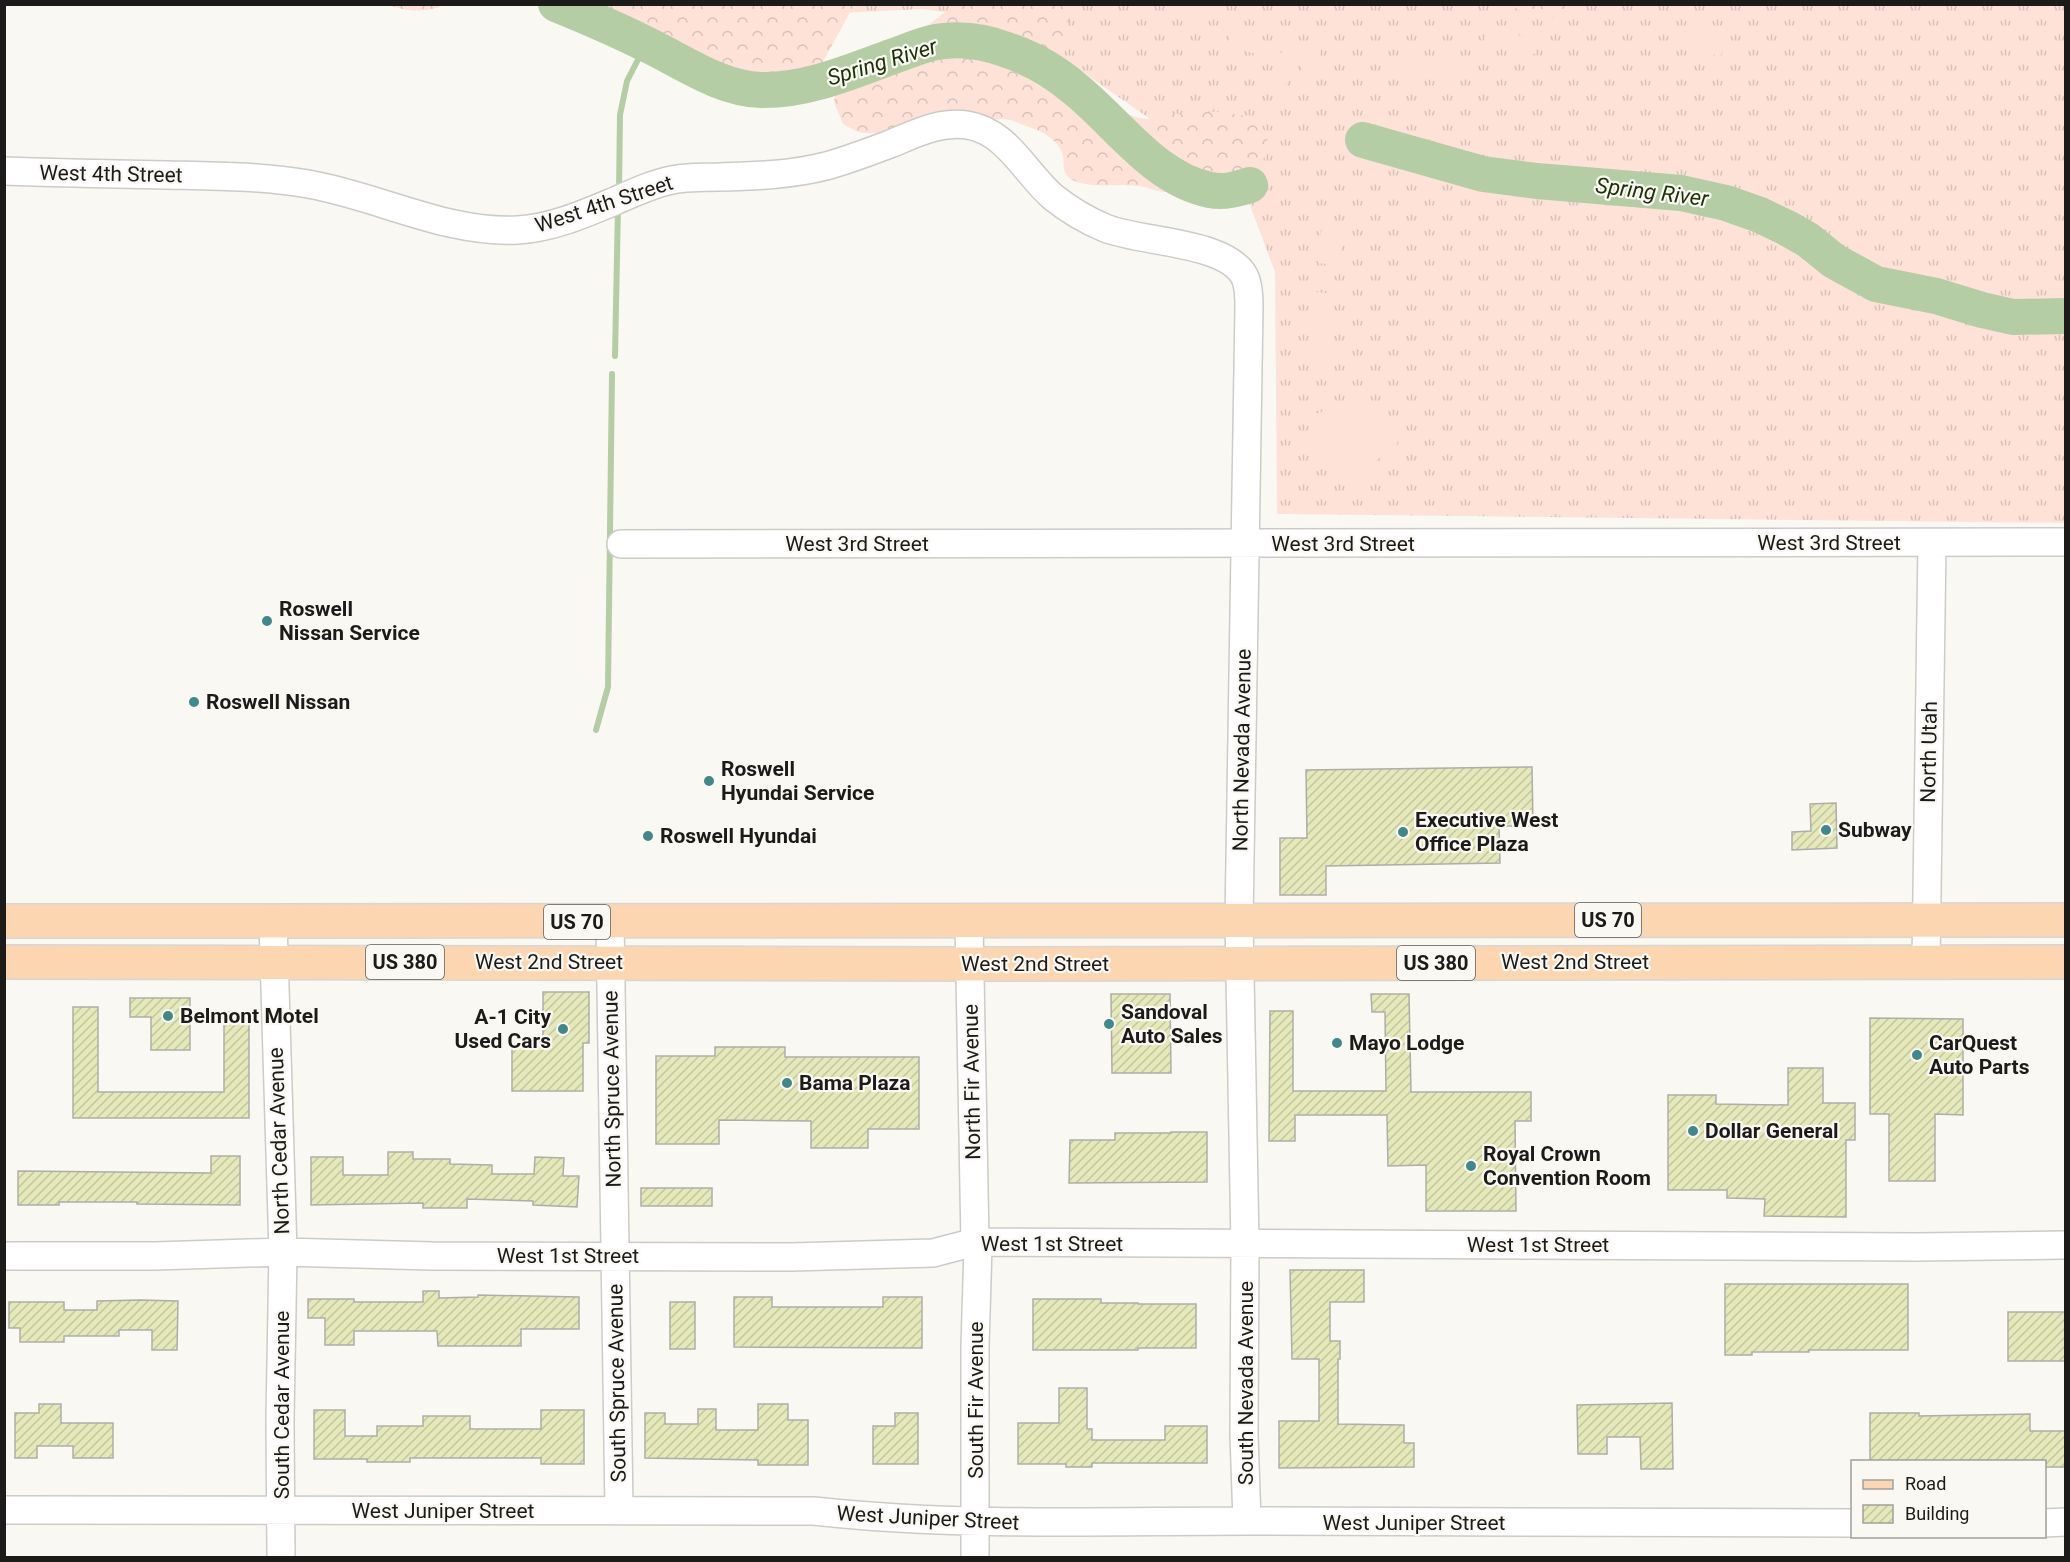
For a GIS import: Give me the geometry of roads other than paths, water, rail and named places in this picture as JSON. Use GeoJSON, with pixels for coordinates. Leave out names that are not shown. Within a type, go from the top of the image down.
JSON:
{"type":"FeatureCollection","features":[{"type":"Feature","properties":{"kind":"main road","name":"West 2nd Street"},"geometry":{"type":"LineString","coordinates":[[4,921],[2066,920]]}},
{"type":"Feature","properties":{"kind":"main road","name":"West 2nd Street"},"geometry":{"type":"LineString","coordinates":[[4,962],[970,964],[2066,962]]}},
{"type":"Feature","properties":{"kind":"street","name":"West 4th Street"},"geometry":{"type":"LineString","coordinates":[[4,171],[222,176],[283,180],[374,199],[446,222],[495,230],[514,230],[576,217],[663,182],[691,178],[757,176],[813,169],[853,158],[933,127],[955,124],[978,127],[998,139],[1052,196],[1088,220],[1109,230],[1212,252],[1231,261]]}},
{"type":"Feature","properties":{"kind":"street","name":"North Nevada Avenue"},"geometry":{"type":"LineString","coordinates":[[1231,261],[1246,280],[1249,307],[1239,920],[1245,1245]]}},
{"type":"Feature","properties":{"kind":"street","name":"North Utah"},"geometry":{"type":"LineString","coordinates":[[1926,962],[1932,543]]}},
{"type":"Feature","properties":{"kind":"street","name":"West 3rd Street"},"geometry":{"type":"LineString","coordinates":[[621,544],[2066,543]]}},
{"type":"Feature","properties":{"kind":"street","name":"North Cedar Avenue"},"geometry":{"type":"LineString","coordinates":[[273,922],[282,1252]]}},
{"type":"Feature","properties":{"kind":"street","name":"North Spruce Avenue"},"geometry":{"type":"LineString","coordinates":[[609,922],[615,1256]]}},
{"type":"Feature","properties":{"kind":"street","name":"North Fir Avenue"},"geometry":{"type":"LineString","coordinates":[[969,922],[975,1242]]}},
{"type":"Feature","properties":{"kind":"street","name":"West 1st Street"},"geometry":{"type":"LineString","coordinates":[[4,1256],[156,1256],[282,1252],[432,1256],[792,1257],[933,1253],[975,1242],[1904,1247],[2066,1245]]}},
{"type":"Feature","properties":{"kind":"street","name":"South Fir Avenue"},"geometry":{"type":"LineString","coordinates":[[975,1242],[978,1246],[975,1347],[975,1557]]}},
{"type":"Feature","properties":{"kind":"street","name":"South Nevada Avenue"},"geometry":{"type":"LineString","coordinates":[[1245,1245],[1244,1436],[1247,1521]]}},
{"type":"Feature","properties":{"kind":"street","name":"South Cedar Avenue"},"geometry":{"type":"LineString","coordinates":[[281,1557],[282,1252]]}},
{"type":"Feature","properties":{"kind":"street","name":"South Spruce Avenue"},"geometry":{"type":"LineString","coordinates":[[615,1256],[619,1510]]}},
{"type":"Feature","properties":{"kind":"street","name":"West Juniper Street"},"geometry":{"type":"LineString","coordinates":[[4,1510],[814,1511],[880,1519],[976,1523],[1247,1521],[1490,1524],[1851,1523]]}},
{"type":"Feature","properties":{"kind":"street"},"geometry":{"type":"LineString","coordinates":[[2046,1523],[2066,1522]]}},
{"type":"Feature","properties":{"kind":"waterway","name":"Spring River"},"geometry":{"type":"LineString","coordinates":[[556,4],[625,34],[717,80],[761,90],[793,88],[826,80],[936,42],[963,40],[989,44],[1025,57],[1058,76],[1090,102],[1137,148],[1171,174],[1190,184],[1215,191],[1250,185]]}},
{"type":"Feature","properties":{"kind":"waterway"},"geometry":{"type":"LineString","coordinates":[[619,191],[620,115],[627,81],[646,44]]}},
{"type":"Feature","properties":{"kind":"waterway","name":"Spring River"},"geometry":{"type":"LineString","coordinates":[[1363,140],[1483,174],[1537,181],[1681,193],[1726,203],[1787,228],[1808,240],[1834,261],[1876,284],[1936,296],[2013,317],[2066,316]]}},
{"type":"Feature","properties":{"kind":"waterway"},"geometry":{"type":"LineString","coordinates":[[615,356],[618,207]]}},
{"type":"Feature","properties":{"kind":"waterway"},"geometry":{"type":"LineString","coordinates":[[596,730],[608,687],[612,374]]}},
{"type":"Feature","properties":{"kind":"place","name":"Roswell Nissan Service"},"geometry":{"type":"Point","coordinates":[267,621]}},
{"type":"Feature","properties":{"kind":"place","name":"Roswell Nissan"},"geometry":{"type":"Point","coordinates":[194,702]}},
{"type":"Feature","properties":{"kind":"place","name":"Roswell Hyundai Service"},"geometry":{"type":"Point","coordinates":[709,781]}},
{"type":"Feature","properties":{"kind":"place","name":"Subway"},"geometry":{"type":"Point","coordinates":[1826,830]}},
{"type":"Feature","properties":{"kind":"place","name":"Executive West Office Plaza"},"geometry":{"type":"Point","coordinates":[1403,832]}},
{"type":"Feature","properties":{"kind":"place","name":"Roswell Hyundai"},"geometry":{"type":"Point","coordinates":[648,836]}},
{"type":"Feature","properties":{"kind":"place","name":"Belmont Motel"},"geometry":{"type":"Point","coordinates":[168,1016]}},
{"type":"Feature","properties":{"kind":"place","name":"Sandoval Auto Sales"},"geometry":{"type":"Point","coordinates":[1109,1024]}},
{"type":"Feature","properties":{"kind":"place","name":"A-1 City Used Cars"},"geometry":{"type":"Point","coordinates":[563,1029]}},
{"type":"Feature","properties":{"kind":"place","name":"Mayo Lodge"},"geometry":{"type":"Point","coordinates":[1337,1043]}},
{"type":"Feature","properties":{"kind":"place","name":"CarQuest Auto Parts"},"geometry":{"type":"Point","coordinates":[1917,1055]}},
{"type":"Feature","properties":{"kind":"place","name":"Bama Plaza"},"geometry":{"type":"Point","coordinates":[787,1083]}},
{"type":"Feature","properties":{"kind":"place","name":"Dollar General"},"geometry":{"type":"Point","coordinates":[1693,1131]}},
{"type":"Feature","properties":{"kind":"place","name":"Royal Crown Convention Room"},"geometry":{"type":"Point","coordinates":[1471,1166]}}]}
